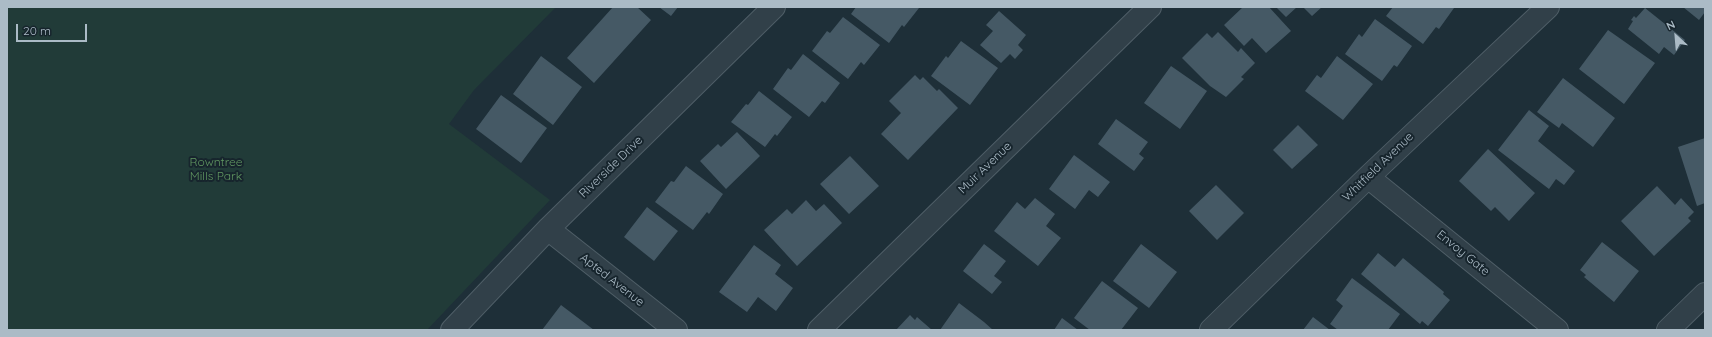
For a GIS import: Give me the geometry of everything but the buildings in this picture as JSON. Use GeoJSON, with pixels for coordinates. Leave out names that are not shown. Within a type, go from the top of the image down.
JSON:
{"type":"FeatureCollection","features":[{"type":"Feature","properties":{"kind":"street","name":"Riverside Drive"},"geometry":{"type":"LineString","coordinates":[[452,330],[548,229],[774,7]]}},
{"type":"Feature","properties":{"kind":"street","name":"Muir Avenue"},"geometry":{"type":"LineString","coordinates":[[819,330],[1150,7]]}},
{"type":"Feature","properties":{"kind":"street","name":"Whitfield Avenue"},"geometry":{"type":"LineString","coordinates":[[1211,330],[1368,177],[1548,7]]}},
{"type":"Feature","properties":{"kind":"street","name":"Envoy Gate"},"geometry":{"type":"LineString","coordinates":[[1368,177],[1557,330]]}},
{"type":"Feature","properties":{"kind":"street","name":"Apted Avenue"},"geometry":{"type":"LineString","coordinates":[[548,229],[676,330]]}},
{"type":"Feature","properties":{"kind":"street"},"geometry":{"type":"LineString","coordinates":[[1668,330],[1705,294]]}},
{"type":"Feature","properties":{"kind":"green space","name":"Rowntree Mills Park"},"geometry":{"type":"Polygon","coordinates":[[[7,7],[556,7],[474,90],[449,124],[550,200],[427,330],[7,330],[7,7]]]}}]}
